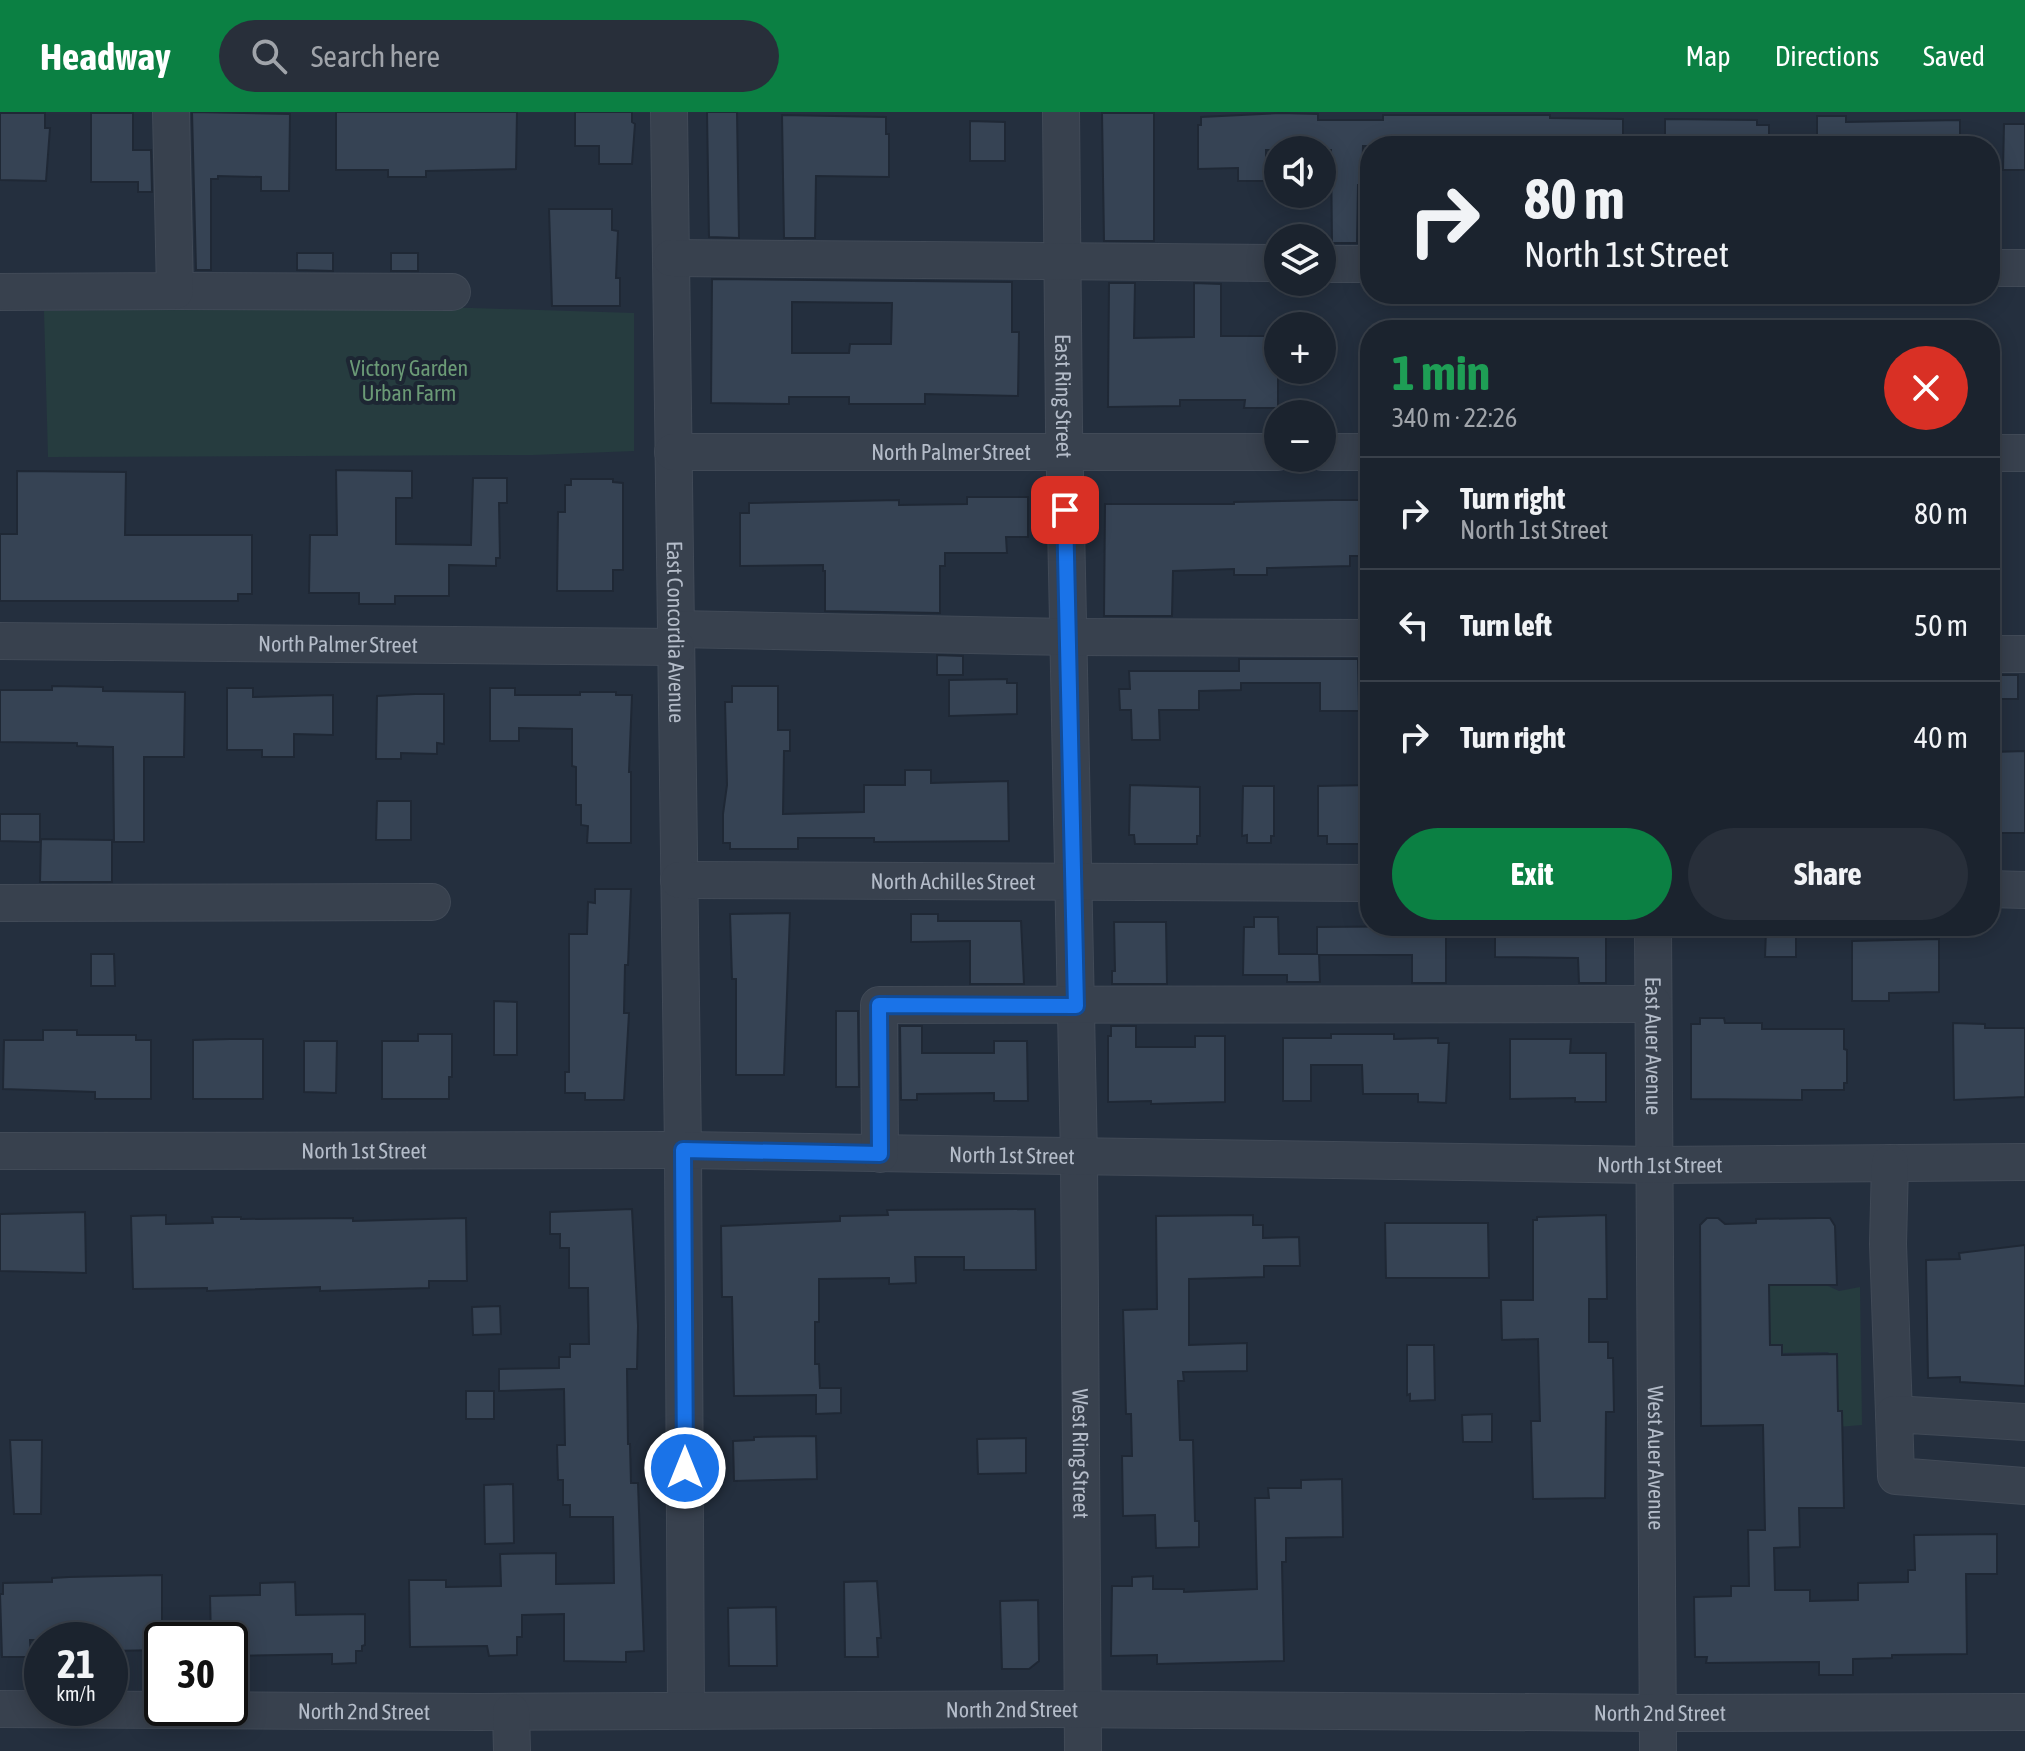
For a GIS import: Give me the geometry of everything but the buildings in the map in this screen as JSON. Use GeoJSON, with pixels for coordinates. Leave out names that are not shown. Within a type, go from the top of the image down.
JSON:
{"type":"FeatureCollection","features":[{"type":"Feature","properties":{"kind":"street"},"geometry":{"type":"LineString","coordinates":[[171,112],[175,291]]}},
{"type":"Feature","properties":{"kind":"street","name":"East Concordia Avenue"},"geometry":{"type":"LineString","coordinates":[[669,112],[683,1150],[686,1710]]}},
{"type":"Feature","properties":{"kind":"street","name":"East Ring Street"},"geometry":{"type":"LineString","coordinates":[[1061,112],[1064,453],[1079,1158]]}},
{"type":"Feature","properties":{"kind":"street"},"geometry":{"type":"LineString","coordinates":[[671,258],[1264,263]]}},
{"type":"Feature","properties":{"kind":"street"},"geometry":{"type":"LineString","coordinates":[[1336,264],[1360,264]]}},
{"type":"Feature","properties":{"kind":"street"},"geometry":{"type":"LineString","coordinates":[[2000,268],[2025,268]]}},
{"type":"Feature","properties":{"kind":"street"},"geometry":{"type":"LineString","coordinates":[[0,292],[452,292]]}},
{"type":"Feature","properties":{"kind":"street","name":"North Palmer Street"},"geometry":{"type":"LineString","coordinates":[[673,452],[1264,452]]}},
{"type":"Feature","properties":{"kind":"street"},"geometry":{"type":"LineString","coordinates":[[1336,452],[1360,452]]}},
{"type":"Feature","properties":{"kind":"street"},"geometry":{"type":"LineString","coordinates":[[2000,453],[2025,453]]}},
{"type":"Feature","properties":{"kind":"street","name":"North Palmer Street"},"geometry":{"type":"LineString","coordinates":[[0,641],[1360,638]]}},
{"type":"Feature","properties":{"kind":"street"},"geometry":{"type":"LineString","coordinates":[[2000,654],[2025,654]]}},
{"type":"Feature","properties":{"kind":"street","name":"North Achilles Street"},"geometry":{"type":"LineString","coordinates":[[679,880],[1360,883]]}},
{"type":"Feature","properties":{"kind":"street"},"geometry":{"type":"LineString","coordinates":[[2000,889],[2025,890]]}},
{"type":"Feature","properties":{"kind":"street"},"geometry":{"type":"LineString","coordinates":[[0,903],[432,902]]}},
{"type":"Feature","properties":{"kind":"street","name":"East Auer Avenue"},"geometry":{"type":"LineString","coordinates":[[1653,936],[1653,1165]]}},
{"type":"Feature","properties":{"kind":"street"},"geometry":{"type":"LineString","coordinates":[[880,1154],[879,1005],[1653,1004]]}},
{"type":"Feature","properties":{"kind":"street","name":"North 1st Street"},"geometry":{"type":"LineString","coordinates":[[0,1151],[683,1150],[1653,1165],[2025,1162]]}},
{"type":"Feature","properties":{"kind":"street","name":"West Ring Street"},"geometry":{"type":"LineString","coordinates":[[1079,1158],[1083,1751]]}},
{"type":"Feature","properties":{"kind":"street"},"geometry":{"type":"LineString","coordinates":[[1890,1163],[1888,1244],[1896,1476],[2025,1486]]}},
{"type":"Feature","properties":{"kind":"street","name":"West Auer Avenue"},"geometry":{"type":"LineString","coordinates":[[1653,1165],[1658,1751]]}},
{"type":"Feature","properties":{"kind":"street"},"geometry":{"type":"LineString","coordinates":[[1894,1414],[2025,1422]]}},
{"type":"Feature","properties":{"kind":"street","name":"North 2nd Street"},"geometry":{"type":"LineString","coordinates":[[0,1709],[2025,1712]]}},
{"type":"Feature","properties":{"kind":"street"},"geometry":{"type":"LineString","coordinates":[[511,1712],[512,1751]]}},
{"type":"Feature","properties":{"kind":"green space","name":"Victory Garden Urban Farm"},"geometry":{"type":"Polygon","coordinates":[[[410,306],[634,313],[634,451],[533,455],[48,457],[44,311],[410,306]]]}},
{"type":"Feature","properties":{"kind":"green space"},"geometry":{"type":"Polygon","coordinates":[[[1769,1285],[1826,1285],[1839,1291],[1860,1287],[1862,1425],[1838,1427],[1837,1359],[1828,1352],[1782,1353],[1782,1345],[1770,1345],[1769,1285]]]}},
{"type":"Feature","properties":{"kind":"route"},"geometry":{"type":"LineString","coordinates":[[685,1468],[683,1150],[880,1154],[879,1005],[1076,1006],[1065,510]]}}]}
